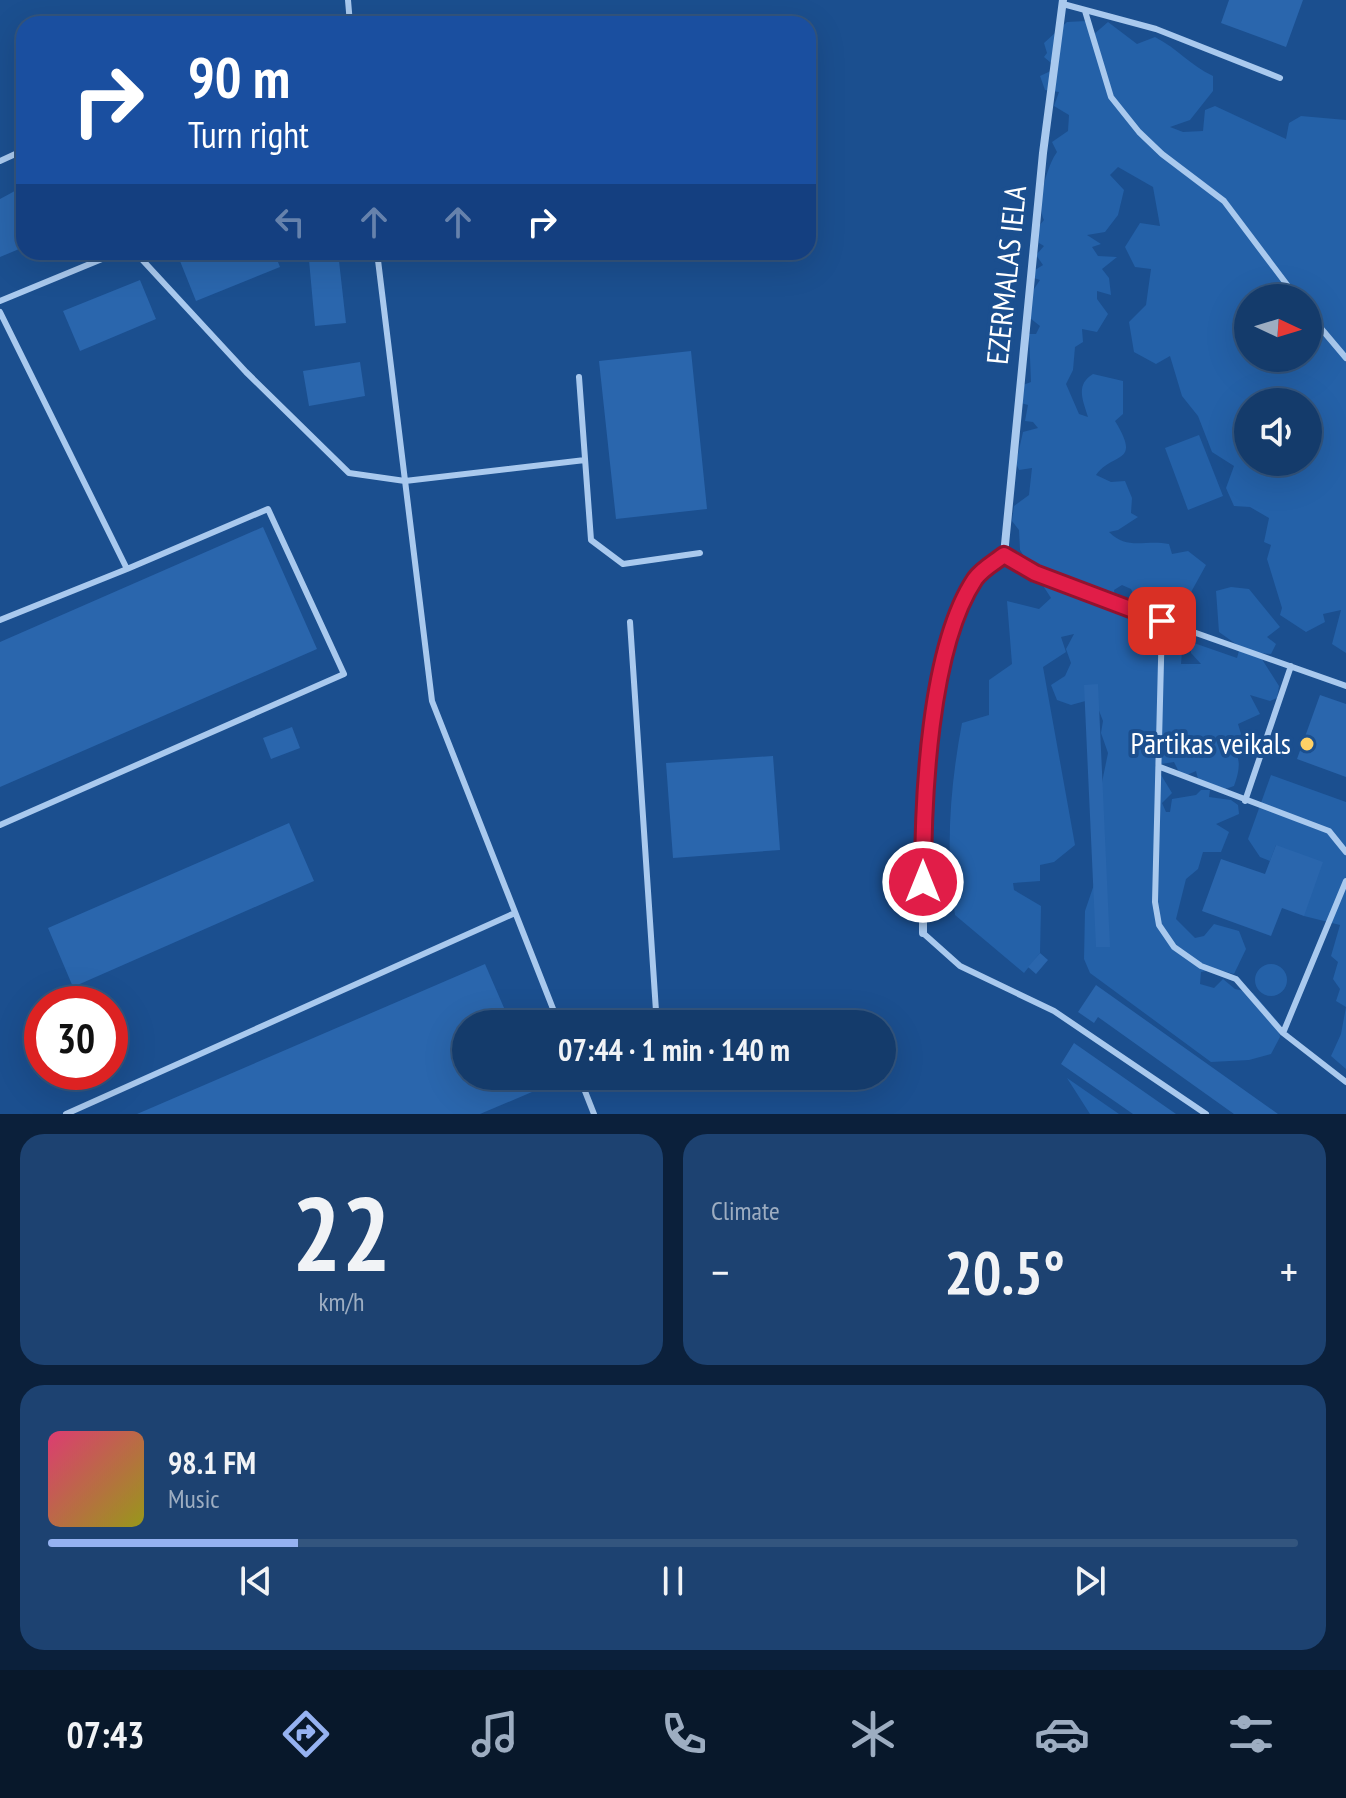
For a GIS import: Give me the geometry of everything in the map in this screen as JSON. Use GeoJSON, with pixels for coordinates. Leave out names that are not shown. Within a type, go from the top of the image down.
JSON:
{"type":"FeatureCollection","features":[{"type":"Feature","properties":{"kind":"street","name":"EZERMALAS IELA"},"geometry":{"type":"LineString","coordinates":[[1004,555],[1043,153],[1063,2]]}},
{"type":"Feature","properties":{"kind":"street"},"geometry":{"type":"LineString","coordinates":[[923,933],[923,831],[938,679],[976,577],[1004,555],[1035,573],[1162,621]]}},
{"type":"Feature","properties":{"kind":"lane"},"geometry":{"type":"LineString","coordinates":[[1063,2],[1085,11],[1156,29],[1280,78]]}},
{"type":"Feature","properties":{"kind":"lane"},"geometry":{"type":"LineString","coordinates":[[1085,11],[1111,97],[1139,132],[1162,154],[1224,201],[1286,284]]}},
{"type":"Feature","properties":{"kind":"lane"},"geometry":{"type":"LineString","coordinates":[[0,301],[97,260]]}},
{"type":"Feature","properties":{"kind":"lane"},"geometry":{"type":"LineString","coordinates":[[142,260],[246,372],[349,473],[405,481],[585,460]]}},
{"type":"Feature","properties":{"kind":"lane"},"geometry":{"type":"LineString","coordinates":[[378,260],[432,701],[553,1010]]}},
{"type":"Feature","properties":{"kind":"lane"},"geometry":{"type":"LineString","coordinates":[[0,312],[127,569]]}},
{"type":"Feature","properties":{"kind":"lane"},"geometry":{"type":"LineString","coordinates":[[1322,330],[1346,358]]}},
{"type":"Feature","properties":{"kind":"lane"},"geometry":{"type":"LineString","coordinates":[[579,377],[591,540],[623,564],[700,553]]}},
{"type":"Feature","properties":{"kind":"lane"},"geometry":{"type":"LineString","coordinates":[[0,620],[268,509],[344,674],[0,825]]}},
{"type":"Feature","properties":{"kind":"lane"},"geometry":{"type":"LineString","coordinates":[[1346,686],[1162,621],[1155,902],[1159,925],[1174,947],[1201,966],[1236,979],[1283,1033],[1346,1082]]}},
{"type":"Feature","properties":{"kind":"lane"},"geometry":{"type":"LineString","coordinates":[[630,622],[656,1010]]}},
{"type":"Feature","properties":{"kind":"lane"},"geometry":{"type":"LineString","coordinates":[[1245,801],[1291,666]]}},
{"type":"Feature","properties":{"kind":"lane"},"geometry":{"type":"LineString","coordinates":[[1160,767],[1329,831],[1346,852]]}},
{"type":"Feature","properties":{"kind":"lane"},"geometry":{"type":"LineString","coordinates":[[1283,1033],[1346,881]]}},
{"type":"Feature","properties":{"kind":"lane"},"geometry":{"type":"LineString","coordinates":[[66,1114],[515,913]]}},
{"type":"Feature","properties":{"kind":"lane"},"geometry":{"type":"LineString","coordinates":[[923,933],[960,966],[1054,1011],[1206,1114]]}},
{"type":"Feature","properties":{"kind":"lane"},"geometry":{"type":"LineString","coordinates":[[585,1090],[594,1114]]}},
{"type":"Feature","properties":{"kind":"shaded area"},"geometry":{"type":"Polygon","coordinates":[[[1086,21],[1093,35],[1108,22],[1137,44],[1155,37],[1171,47],[1213,76],[1213,91],[1190,120],[1170,127],[1183,132],[1203,131],[1205,110],[1215,106],[1286,139],[1289,123],[1301,116],[1346,120],[1346,653],[1332,644],[1341,610],[1323,614],[1325,622],[1306,632],[1280,615],[1282,608],[1267,559],[1271,545],[1264,542],[1269,518],[1250,507],[1234,506],[1226,488],[1234,466],[1212,452],[1198,416],[1182,396],[1170,356],[1156,364],[1134,352],[1129,322],[1146,305],[1151,269],[1135,267],[1125,247],[1140,223],[1160,226],[1153,187],[1118,167],[1110,175],[1124,190],[1118,215],[1105,232],[1087,235],[1101,244],[1092,247],[1098,256],[1117,257],[1102,269],[1109,278],[1111,295],[1097,291],[1097,299],[1108,314],[1097,332],[1082,329],[1083,342],[1075,347],[1073,370],[1066,384],[1079,414],[1088,417],[1082,393],[1087,378],[1093,374],[1123,381],[1123,414],[1115,421],[1123,435],[1125,451],[1096,475],[1111,482],[1125,481],[1132,498],[1131,513],[1138,517],[1109,532],[1130,543],[1169,544],[1172,554],[1188,551],[1206,565],[1190,594],[1178,594],[1173,588],[1163,601],[1153,606],[1136,599],[1131,589],[1122,585],[1114,590],[1115,599],[1137,619],[1133,629],[1147,633],[1157,629],[1169,634],[1168,644],[1182,651],[1181,664],[1201,664],[1191,653],[1191,642],[1237,658],[1240,647],[1219,632],[1216,591],[1231,587],[1249,589],[1280,627],[1267,637],[1276,644],[1271,654],[1258,653],[1279,686],[1277,698],[1270,701],[1250,695],[1260,714],[1238,724],[1241,734],[1236,742],[1230,743],[1239,764],[1234,786],[1225,789],[1198,779],[1196,771],[1187,775],[1179,772],[1174,762],[1155,765],[1172,793],[1162,803],[1166,812],[1170,812],[1172,799],[1196,795],[1201,790],[1210,790],[1209,797],[1231,800],[1238,805],[1239,814],[1216,824],[1229,832],[1221,852],[1203,852],[1198,869],[1186,879],[1176,919],[1195,938],[1204,936],[1214,924],[1239,931],[1246,949],[1234,974],[1216,969],[1201,972],[1200,984],[1214,988],[1223,979],[1235,989],[1253,993],[1278,1022],[1280,1037],[1271,1054],[1249,1060],[1211,1062],[1090,973],[1084,959],[1085,911],[1099,870],[1098,802],[1108,753],[1101,733],[1103,721],[1098,708],[1089,700],[1071,705],[1057,700],[1051,685],[1065,676],[1071,663],[1066,649],[1074,634],[1061,637],[1066,652],[1043,667],[1075,845],[1054,862],[1040,865],[1040,881],[1013,883],[1014,890],[1041,906],[1040,953],[1024,973],[955,915],[950,867],[950,819],[962,723],[989,715],[989,680],[1012,664],[1007,601],[1039,609],[1051,598],[1020,550],[1019,530],[1012,521],[1014,506],[1029,495],[1032,468],[1019,470],[1016,463],[1023,432],[1038,428],[1033,422],[1025,421],[1028,405],[1021,403],[1023,385],[1031,382],[1029,334],[1036,334],[1040,326],[1030,318],[1032,292],[1040,280],[1034,278],[1035,270],[1043,265],[1036,255],[1044,246],[1039,243],[1039,226],[1044,220],[1042,196],[1046,176],[1057,152],[1052,142],[1068,131],[1069,115],[1054,106],[1059,92],[1045,90],[1040,76],[1057,68],[1044,57],[1047,53],[1044,43],[1067,22],[1086,21]]]}},
{"type":"Feature","properties":{"kind":"shaded area"},"geometry":{"type":"Polygon","coordinates":[[[1199,435],[1223,496],[1188,510],[1165,448],[1199,435]]]}},
{"type":"Feature","properties":{"kind":"shaded area"},"geometry":{"type":"Polygon","coordinates":[[[1271,775],[1346,802],[1346,1007],[1336,1001],[1340,989],[1333,979],[1338,962],[1331,956],[1340,925],[1304,916],[1276,845],[1270,861],[1260,857],[1248,839],[1271,775]]]}},
{"type":"Feature","properties":{"kind":"shaded area"},"geometry":{"type":"Polygon","coordinates":[[[1271,964],[1282,969],[1287,980],[1282,991],[1271,996],[1260,991],[1255,980],[1260,969],[1271,964]]]}},
{"type":"Feature","properties":{"kind":"shaded area"},"geometry":{"type":"Polygon","coordinates":[[[1346,1007],[1346,1069],[1331,1056],[1341,1034],[1346,1007]]]}},
{"type":"Feature","properties":{"kind":"shaded area"},"geometry":{"type":"Polygon","coordinates":[[[1067,1078],[1119,1114],[1090,1114],[1067,1078]]]}},
{"type":"Feature","properties":{"kind":"building"},"geometry":{"type":"Polygon","coordinates":[[[1229,0],[1303,0],[1286,47],[1221,23],[1229,0]]]}},
{"type":"Feature","properties":{"kind":"building"},"geometry":{"type":"Polygon","coordinates":[[[16,190],[16,250],[0,257],[0,199],[16,190]]]}},
{"type":"Feature","properties":{"kind":"building"},"geometry":{"type":"Polygon","coordinates":[[[277,260],[280,267],[196,301],[180,261],[277,260]]]}},
{"type":"Feature","properties":{"kind":"building"},"geometry":{"type":"Polygon","coordinates":[[[309,260],[339,260],[346,323],[315,326],[309,260]]]}},
{"type":"Feature","properties":{"kind":"building"},"geometry":{"type":"Polygon","coordinates":[[[140,280],[156,319],[80,351],[63,311],[140,280]]]}},
{"type":"Feature","properties":{"kind":"building"},"geometry":{"type":"Polygon","coordinates":[[[691,351],[707,509],[616,519],[599,361],[691,351]]]}},
{"type":"Feature","properties":{"kind":"building"},"geometry":{"type":"Polygon","coordinates":[[[360,362],[365,396],[309,406],[303,371],[360,362]]]}},
{"type":"Feature","properties":{"kind":"building"},"geometry":{"type":"Polygon","coordinates":[[[263,527],[317,649],[0,787],[0,642],[263,527]]]}},
{"type":"Feature","properties":{"kind":"building"},"geometry":{"type":"Polygon","coordinates":[[[1098,684],[1110,947],[1096,947],[1084,685],[1098,684]]]}},
{"type":"Feature","properties":{"kind":"building"},"geometry":{"type":"Polygon","coordinates":[[[1320,695],[1346,704],[1346,777],[1297,759],[1320,695]]]}},
{"type":"Feature","properties":{"kind":"building"},"geometry":{"type":"Polygon","coordinates":[[[292,727],[300,748],[271,759],[263,738],[292,727]]]}},
{"type":"Feature","properties":{"kind":"building"},"geometry":{"type":"Polygon","coordinates":[[[773,756],[780,850],[673,858],[666,763],[773,756]]]}},
{"type":"Feature","properties":{"kind":"building"},"geometry":{"type":"Polygon","coordinates":[[[289,823],[314,881],[75,986],[73,986],[48,928],[289,823]]]}},
{"type":"Feature","properties":{"kind":"building"},"geometry":{"type":"Polygon","coordinates":[[[1276,845],[1323,862],[1304,916],[1282,908],[1271,936],[1202,911],[1221,859],[1265,874],[1276,845]]]}},
{"type":"Feature","properties":{"kind":"building"},"geometry":{"type":"Polygon","coordinates":[[[1040,953],[1048,960],[1036,974],[1028,967],[1040,953]]]}},
{"type":"Feature","properties":{"kind":"building"},"geometry":{"type":"Polygon","coordinates":[[[485,964],[505,1010],[452,1010],[452,1090],[537,1090],[480,1114],[137,1114],[485,964]]]}},
{"type":"Feature","properties":{"kind":"building"},"geometry":{"type":"Polygon","coordinates":[[[1096,985],[1278,1114],[1234,1114],[1098,1017],[1094,1023],[1078,1012],[1096,985]]]}},
{"type":"Feature","properties":{"kind":"building"},"geometry":{"type":"Polygon","coordinates":[[[1074,1043],[1176,1114],[1133,1114],[1061,1064],[1074,1043]]]}},
{"type":"Feature","properties":{"kind":"place","name":"Pārtikas veikals"},"geometry":{"type":"Point","coordinates":[1307,744]}},
{"type":"Feature","properties":{"kind":"route"},"geometry":{"type":"LineString","coordinates":[[923,882],[923,831],[938,679],[954,627],[976,577],[1004,555],[1035,573],[1162,621]]}}]}
